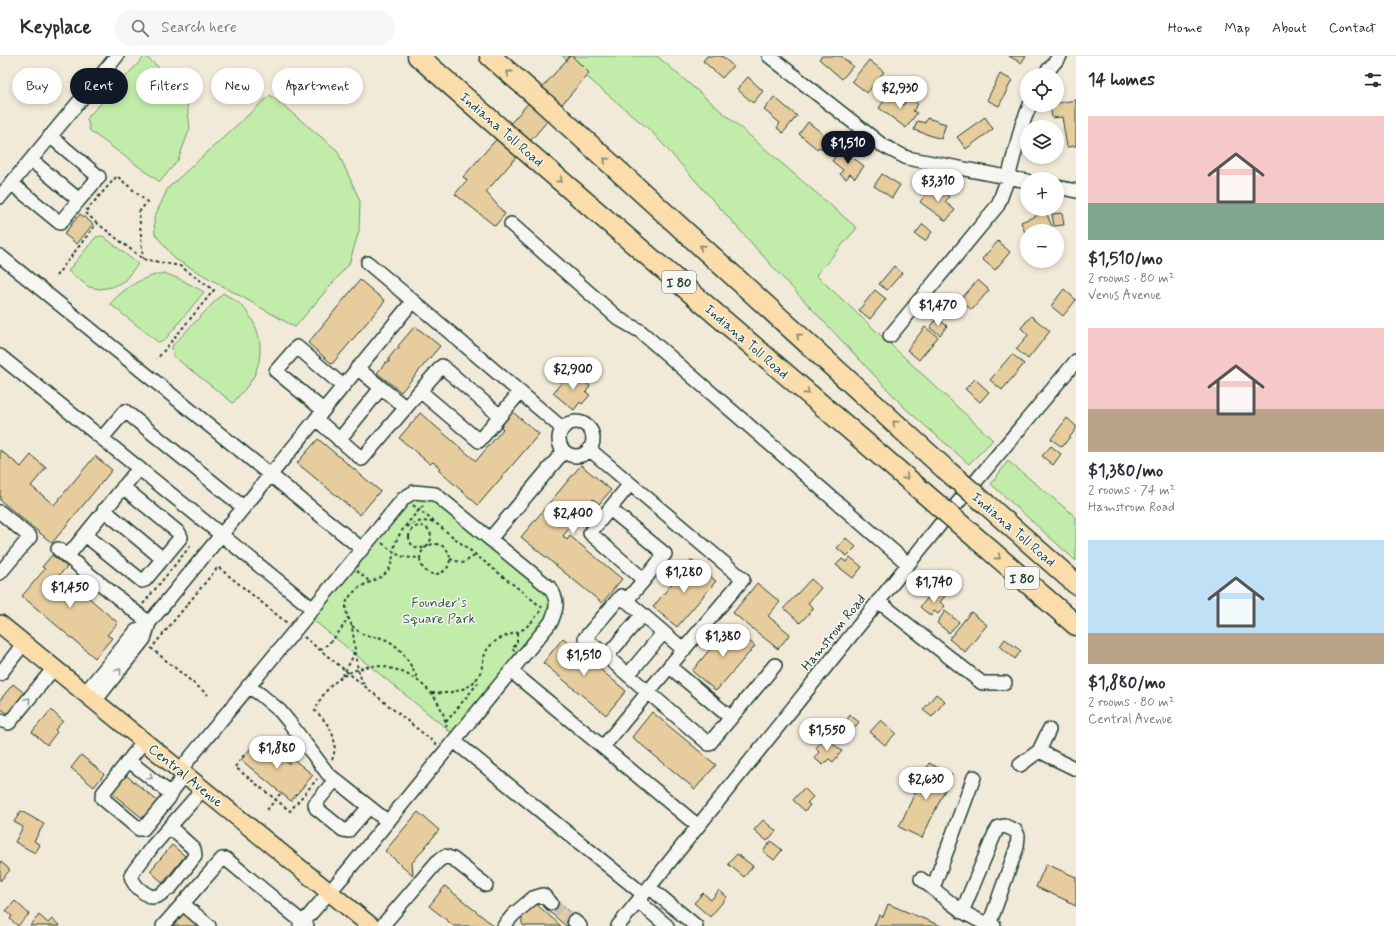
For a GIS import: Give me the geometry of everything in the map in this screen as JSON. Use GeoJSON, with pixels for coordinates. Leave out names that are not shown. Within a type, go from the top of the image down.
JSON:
{"type":"FeatureCollection","features":[{"type":"Feature","properties":{"kind":"highway"},"geometry":{"type":"LineString","coordinates":[[414,56],[435,71]]}},
{"type":"Feature","properties":{"kind":"highway","name":"Indiana Toll Road"},"geometry":{"type":"LineString","coordinates":[[418,56],[1076,626]]}},
{"type":"Feature","properties":{"kind":"highway","name":"Indiana Toll Road"},"geometry":{"type":"LineString","coordinates":[[490,56],[543,102],[944,468],[1076,584]]}},
{"type":"Feature","properties":{"kind":"main road","name":"Central Avenue"},"geometry":{"type":"LineString","coordinates":[[0,624],[372,926]]}},
{"type":"Feature","properties":{"kind":"street"},"geometry":{"type":"LineString","coordinates":[[0,197],[117,56]]}},
{"type":"Feature","properties":{"kind":"street"},"geometry":{"type":"LineString","coordinates":[[769,56],[882,145],[907,158],[1020,180]]}},
{"type":"Feature","properties":{"kind":"street"},"geometry":{"type":"LineString","coordinates":[[1050,68],[1060,56]]}},
{"type":"Feature","properties":{"kind":"street"},"geometry":{"type":"LineString","coordinates":[[890,336],[998,205],[1008,178],[1022,125],[1027,112]]}},
{"type":"Feature","properties":{"kind":"street"},"geometry":{"type":"LineString","coordinates":[[11,183],[60,224],[99,177],[50,136]]}},
{"type":"Feature","properties":{"kind":"street"},"geometry":{"type":"LineString","coordinates":[[31,160],[79,200]]}},
{"type":"Feature","properties":{"kind":"street"},"geometry":{"type":"LineString","coordinates":[[1064,188],[1076,190]]}},
{"type":"Feature","properties":{"kind":"street"},"geometry":{"type":"LineString","coordinates":[[511,224],[619,319],[640,330],[908,564]]}},
{"type":"Feature","properties":{"kind":"street"},"geometry":{"type":"LineString","coordinates":[[0,256],[362,549]]}},
{"type":"Feature","properties":{"kind":"street"},"geometry":{"type":"LineString","coordinates":[[368,263],[562,428]]}},
{"type":"Feature","properties":{"kind":"street"},"geometry":{"type":"LineString","coordinates":[[90,697],[136,631],[149,623],[413,301]]}},
{"type":"Feature","properties":{"kind":"street"},"geometry":{"type":"LineString","coordinates":[[343,386],[297,347],[276,371],[319,415],[340,440],[362,459],[442,366],[500,416]]}},
{"type":"Feature","properties":{"kind":"street"},"geometry":{"type":"LineString","coordinates":[[0,356],[313,608]]}},
{"type":"Feature","properties":{"kind":"street","name":"Hamstrom Road"},"geometry":{"type":"LineString","coordinates":[[618,926],[946,517],[1076,361]]}},
{"type":"Feature","properties":{"kind":"street"},"geometry":{"type":"LineString","coordinates":[[357,368],[406,408]]}},
{"type":"Feature","properties":{"kind":"street"},"geometry":{"type":"LineString","coordinates":[[340,440],[381,388]]}},
{"type":"Feature","properties":{"kind":"street"},"geometry":{"type":"LineString","coordinates":[[420,391],[479,441],[520,392]]}},
{"type":"Feature","properties":{"kind":"street"},"geometry":{"type":"LineString","coordinates":[[102,438],[125,411],[243,507]]}},
{"type":"Feature","properties":{"kind":"street"},"geometry":{"type":"LineString","coordinates":[[576,422],[586,426],[590,430],[593,440],[589,450],[585,453],[574,456],[564,451],[559,443],[562,428],[576,422]]}},
{"type":"Feature","properties":{"kind":"street"},"geometry":{"type":"LineString","coordinates":[[589,450],[743,579],[603,747]]}},
{"type":"Feature","properties":{"kind":"street"},"geometry":{"type":"LineString","coordinates":[[490,539],[564,451]]}},
{"type":"Feature","properties":{"kind":"street"},"geometry":{"type":"LineString","coordinates":[[138,468],[85,535],[62,553],[149,623]]}},
{"type":"Feature","properties":{"kind":"street"},"geometry":{"type":"LineString","coordinates":[[630,484],[590,534],[644,580]]}},
{"type":"Feature","properties":{"kind":"street"},"geometry":{"type":"LineString","coordinates":[[85,535],[142,581],[145,580],[181,537],[179,533],[123,487]]}},
{"type":"Feature","properties":{"kind":"street"},"geometry":{"type":"LineString","coordinates":[[144,741],[103,793],[102,798],[139,829],[142,829],[169,798],[183,772],[248,686],[404,498],[414,492],[435,494],[550,588],[554,594],[557,608],[551,622],[511,671],[447,738],[388,822],[303,925],[226,859],[222,859],[163,926]]}},
{"type":"Feature","properties":{"kind":"street"},"geometry":{"type":"LineString","coordinates":[[610,509],[665,554],[626,601]]}},
{"type":"Feature","properties":{"kind":"street"},"geometry":{"type":"LineString","coordinates":[[104,510],[164,558]]}},
{"type":"Feature","properties":{"kind":"street"},"geometry":{"type":"LineString","coordinates":[[0,512],[30,537],[0,573]]}},
{"type":"Feature","properties":{"kind":"street"},"geometry":{"type":"LineString","coordinates":[[684,650],[621,596],[585,638],[709,744],[775,665]]}},
{"type":"Feature","properties":{"kind":"street"},"geometry":{"type":"LineString","coordinates":[[878,601],[982,683],[1005,683]]}},
{"type":"Feature","properties":{"kind":"street"},"geometry":{"type":"LineString","coordinates":[[607,656],[642,615]]}},
{"type":"Feature","properties":{"kind":"street"},"geometry":{"type":"LineString","coordinates":[[628,675],[663,633]]}},
{"type":"Feature","properties":{"kind":"street"},"geometry":{"type":"LineString","coordinates":[[0,674],[24,643]]}},
{"type":"Feature","properties":{"kind":"street"},"geometry":{"type":"LineString","coordinates":[[670,667],[731,718]]}},
{"type":"Feature","properties":{"kind":"street"},"geometry":{"type":"LineString","coordinates":[[0,720],[9,723],[54,668]]}},
{"type":"Feature","properties":{"kind":"street"},"geometry":{"type":"LineString","coordinates":[[511,671],[698,826]]}},
{"type":"Feature","properties":{"kind":"street"},"geometry":{"type":"LineString","coordinates":[[248,686],[280,711],[325,770],[335,780],[388,822]]}},
{"type":"Feature","properties":{"kind":"street"},"geometry":{"type":"LineString","coordinates":[[1020,765],[1039,752],[1049,730]]}},
{"type":"Feature","properties":{"kind":"street"},"geometry":{"type":"LineString","coordinates":[[447,738],[643,894],[696,926]]}},
{"type":"Feature","properties":{"kind":"street"},"geometry":{"type":"LineString","coordinates":[[1039,752],[1076,769]]}},
{"type":"Feature","properties":{"kind":"street"},"geometry":{"type":"LineString","coordinates":[[129,761],[171,794]]}},
{"type":"Feature","properties":{"kind":"street"},"geometry":{"type":"LineString","coordinates":[[933,888],[974,777]]}},
{"type":"Feature","properties":{"kind":"street"},"geometry":{"type":"LineString","coordinates":[[335,780],[315,804],[316,808],[343,830],[348,831],[369,807]]}},
{"type":"Feature","properties":{"kind":"street"},"geometry":{"type":"LineString","coordinates":[[170,827],[194,849],[195,856],[171,887],[158,896],[151,897],[136,886],[131,875],[139,863],[170,827],[203,789]]}},
{"type":"Feature","properties":{"kind":"street"},"geometry":{"type":"LineString","coordinates":[[922,879],[962,912],[992,925],[1017,847],[1018,836],[1016,831],[1005,826],[999,827],[995,833],[962,912]]}},
{"type":"Feature","properties":{"kind":"street"},"geometry":{"type":"LineString","coordinates":[[382,926],[437,862],[445,856],[453,859],[486,885]]}},
{"type":"Feature","properties":{"kind":"street"},"geometry":{"type":"LineString","coordinates":[[643,894],[667,926]]}},
{"type":"Feature","properties":{"kind":"street"},"geometry":{"type":"LineString","coordinates":[[504,926],[513,915],[533,898],[543,895],[551,903]]}},
{"type":"Feature","properties":{"kind":"street"},"geometry":{"type":"LineString","coordinates":[[183,904],[209,926]]}},
{"type":"Feature","properties":{"kind":"path"},"geometry":{"type":"LineString","coordinates":[[143,259],[139,212],[147,202],[117,176],[85,212],[97,224],[143,259],[180,266],[214,290],[157,359]]}},
{"type":"Feature","properties":{"kind":"path"},"geometry":{"type":"LineString","coordinates":[[56,276],[97,224]]}},
{"type":"Feature","properties":{"kind":"path"},"geometry":{"type":"LineString","coordinates":[[366,687],[358,669],[354,651],[352,626],[346,607],[347,600],[361,586],[380,578],[388,570],[393,561],[395,544],[404,529],[419,510],[435,494]]}},
{"type":"Feature","properties":{"kind":"path"},"geometry":{"type":"LineString","coordinates":[[404,498],[553,617]]}},
{"type":"Feature","properties":{"kind":"path"},"geometry":{"type":"LineString","coordinates":[[404,529],[413,523],[422,520],[436,523]]}},
{"type":"Feature","properties":{"kind":"path"},"geometry":{"type":"LineString","coordinates":[[450,558],[447,568],[439,574],[425,571],[422,567],[420,558],[421,553],[428,546],[431,540],[431,536],[428,529],[421,526],[414,528],[410,533],[410,541],[414,546],[421,549],[428,546],[442,546],[450,558],[462,563],[476,555]]}},
{"type":"Feature","properties":{"kind":"path"},"geometry":{"type":"LineString","coordinates":[[380,541],[394,552],[407,558],[420,558]]}},
{"type":"Feature","properties":{"kind":"path"},"geometry":{"type":"LineString","coordinates":[[357,571],[370,582]]}},
{"type":"Feature","properties":{"kind":"path"},"geometry":{"type":"LineString","coordinates":[[431,693],[454,692],[467,687],[476,680],[481,671],[482,659],[487,648],[496,640],[507,635],[517,633],[532,622],[554,594]]}},
{"type":"Feature","properties":{"kind":"path"},"geometry":{"type":"LineString","coordinates":[[320,650],[331,642],[338,634],[348,617]]}},
{"type":"Feature","properties":{"kind":"path"},"geometry":{"type":"LineString","coordinates":[[352,626],[369,637],[379,637],[388,640],[397,646],[404,654],[419,680],[431,693],[446,722],[447,738],[436,744]]}},
{"type":"Feature","properties":{"kind":"path"},"geometry":{"type":"LineString","coordinates":[[516,652],[512,649],[517,642],[517,633]]}},
{"type":"Feature","properties":{"kind":"path"},"geometry":{"type":"LineString","coordinates":[[341,678],[354,651]]}},
{"type":"Feature","properties":{"kind":"path"},"geometry":{"type":"LineString","coordinates":[[244,755],[235,767],[290,812],[325,770],[333,758],[335,748],[334,736],[330,726],[315,711],[319,700],[326,690],[341,678],[358,669],[374,666],[406,673],[419,680]]}},
{"type":"Feature","properties":{"kind":"path"},"geometry":{"type":"LineString","coordinates":[[446,722],[478,684],[476,680]]}},
{"type":"Feature","properties":{"kind":"path"},"geometry":{"type":"LineString","coordinates":[[267,810],[280,794]]}},
{"type":"Feature","properties":{"kind":"green space"},"geometry":{"type":"Polygon","coordinates":[[[145,56],[159,68],[136,68],[136,104],[187,104],[190,128],[178,160],[160,182],[90,131],[87,118],[100,104],[128,104],[128,74],[145,56]]]}},
{"type":"Feature","properties":{"kind":"green space"},"geometry":{"type":"Polygon","coordinates":[[[562,56],[657,56],[857,228],[816,275],[993,440],[969,464],[906,409],[780,275],[651,131],[562,56]]]}},
{"type":"Feature","properties":{"kind":"green space"},"geometry":{"type":"Polygon","coordinates":[[[270,95],[272,97],[272,104],[281,104],[337,150],[360,201],[359,231],[349,264],[295,327],[175,259],[155,234],[154,218],[168,188],[260,104],[264,104],[264,100],[270,95]]]}},
{"type":"Feature","properties":{"kind":"green space"},"geometry":{"type":"Polygon","coordinates":[[[103,236],[138,264],[124,281],[112,287],[100,289],[89,287],[68,271],[96,237],[103,236]]]}},
{"type":"Feature","properties":{"kind":"green space"},"geometry":{"type":"Polygon","coordinates":[[[164,273],[180,279],[204,292],[164,341],[158,342],[110,304],[134,284],[148,277],[164,273]]]}},
{"type":"Feature","properties":{"kind":"green space"},"geometry":{"type":"Polygon","coordinates":[[[223,293],[239,303],[249,315],[257,331],[260,349],[257,367],[252,380],[233,403],[173,356],[172,346],[223,293]]]}},
{"type":"Feature","properties":{"kind":"green space"},"geometry":{"type":"Polygon","coordinates":[[[1008,461],[1076,517],[1076,561],[991,484],[1008,461]]]}},
{"type":"Feature","properties":{"kind":"green space","name":"Founder's Square Park"},"geometry":{"type":"Polygon","coordinates":[[[426,493],[550,588],[557,608],[457,737],[307,615],[404,498],[426,493]]]}},
{"type":"Feature","properties":{"kind":"building"},"geometry":{"type":"Polygon","coordinates":[[[570,56],[572,56],[589,73],[486,192],[505,214],[495,226],[455,194],[467,180],[463,177],[570,56]]]}},
{"type":"Feature","properties":{"kind":"building"},"geometry":{"type":"Polygon","coordinates":[[[707,56],[722,56],[733,66],[722,78],[703,61],[707,56]]]}},
{"type":"Feature","properties":{"kind":"building"},"geometry":{"type":"Polygon","coordinates":[[[822,56],[841,56],[853,66],[842,79],[819,59],[822,56]]]}},
{"type":"Feature","properties":{"kind":"building"},"geometry":{"type":"Polygon","coordinates":[[[1009,56],[1026,56],[1021,63],[1009,56]]]}},
{"type":"Feature","properties":{"kind":"building"},"geometry":{"type":"Polygon","coordinates":[[[869,60],[884,72],[867,93],[852,81],[869,60]]]}},
{"type":"Feature","properties":{"kind":"building"},"geometry":{"type":"Polygon","coordinates":[[[1000,74],[1012,80],[999,106],[987,100],[1000,74]]]}},
{"type":"Feature","properties":{"kind":"building"},"geometry":{"type":"Polygon","coordinates":[[[748,77],[763,91],[753,103],[737,89],[748,77]]]}},
{"type":"Feature","properties":{"kind":"building"},"geometry":{"type":"Polygon","coordinates":[[[889,94],[903,105],[909,97],[918,104],[913,111],[917,113],[906,128],[879,108],[889,94]]]}},
{"type":"Feature","properties":{"kind":"building"},"geometry":{"type":"Polygon","coordinates":[[[774,97],[797,116],[783,133],[777,128],[780,123],[764,110],[774,97]]]}},
{"type":"Feature","properties":{"kind":"building"},"geometry":{"type":"Polygon","coordinates":[[[1076,100],[1076,146],[1067,147],[1064,120],[1062,120],[1062,117],[1052,118],[1051,112],[1064,112],[1064,102],[1076,100]]]}},
{"type":"Feature","properties":{"kind":"building"},"geometry":{"type":"Polygon","coordinates":[[[985,117],[993,129],[966,149],[957,137],[985,117]]]}},
{"type":"Feature","properties":{"kind":"building"},"geometry":{"type":"Polygon","coordinates":[[[927,118],[946,124],[941,139],[914,130],[917,121],[925,123],[927,118]]]}},
{"type":"Feature","properties":{"kind":"building"},"geometry":{"type":"Polygon","coordinates":[[[808,122],[833,142],[825,151],[819,147],[817,149],[799,134],[808,122]]]}},
{"type":"Feature","properties":{"kind":"building"},"geometry":{"type":"Polygon","coordinates":[[[841,149],[864,166],[855,178],[850,174],[846,179],[840,174],[843,170],[832,161],[841,149]]]}},
{"type":"Feature","properties":{"kind":"building"},"geometry":{"type":"Polygon","coordinates":[[[882,174],[900,185],[892,198],[874,186],[882,174]]]}},
{"type":"Feature","properties":{"kind":"building"},"geometry":{"type":"Polygon","coordinates":[[[933,185],[949,197],[945,202],[955,210],[946,221],[920,202],[933,185]]]}},
{"type":"Feature","properties":{"kind":"building"},"geometry":{"type":"Polygon","coordinates":[[[80,214],[93,224],[77,244],[64,234],[80,214]]]}},
{"type":"Feature","properties":{"kind":"building"},"geometry":{"type":"Polygon","coordinates":[[[1036,216],[1048,216],[1051,224],[1022,224],[1021,222],[1036,216]]]}},
{"type":"Feature","properties":{"kind":"building"},"geometry":{"type":"Polygon","coordinates":[[[1052,216],[1062,216],[1064,224],[1054,224],[1052,216]]]}},
{"type":"Feature","properties":{"kind":"building"},"geometry":{"type":"Polygon","coordinates":[[[923,224],[932,232],[925,241],[915,234],[923,224]]]}},
{"type":"Feature","properties":{"kind":"building"},"geometry":{"type":"Polygon","coordinates":[[[998,241],[1010,252],[995,270],[982,259],[998,241]]]}},
{"type":"Feature","properties":{"kind":"building"},"geometry":{"type":"Polygon","coordinates":[[[894,266],[902,273],[887,290],[879,284],[894,266]]]}},
{"type":"Feature","properties":{"kind":"building"},"geometry":{"type":"Polygon","coordinates":[[[360,280],[385,301],[332,364],[308,343],[360,280]]]}},
{"type":"Feature","properties":{"kind":"building"},"geometry":{"type":"Polygon","coordinates":[[[978,280],[989,290],[972,310],[960,300],[978,280]]]}},
{"type":"Feature","properties":{"kind":"building"},"geometry":{"type":"Polygon","coordinates":[[[1064,289],[1076,300],[1063,316],[1051,306],[1064,289]]]}},
{"type":"Feature","properties":{"kind":"building"},"geometry":{"type":"Polygon","coordinates":[[[875,290],[886,299],[870,319],[859,310],[875,290]]]}},
{"type":"Feature","properties":{"kind":"building"},"geometry":{"type":"Polygon","coordinates":[[[1031,316],[1050,331],[1028,359],[1016,349],[1028,335],[1021,328],[1031,316]]]}},
{"type":"Feature","properties":{"kind":"building"},"geometry":{"type":"Polygon","coordinates":[[[937,318],[947,326],[940,335],[930,328],[937,318]]]}},
{"type":"Feature","properties":{"kind":"building"},"geometry":{"type":"Polygon","coordinates":[[[415,326],[440,346],[401,392],[377,373],[386,362],[389,362],[389,358],[396,349],[399,349],[398,346],[415,326]]]}},
{"type":"Feature","properties":{"kind":"building"},"geometry":{"type":"Polygon","coordinates":[[[925,327],[938,337],[919,360],[907,350],[925,327]]]}},
{"type":"Feature","properties":{"kind":"building"},"geometry":{"type":"Polygon","coordinates":[[[1012,354],[1024,364],[1002,390],[990,380],[1012,354]]]}},
{"type":"Feature","properties":{"kind":"building"},"geometry":{"type":"Polygon","coordinates":[[[571,371],[590,386],[586,392],[590,395],[582,404],[580,402],[574,410],[553,393],[571,371]]]}},
{"type":"Feature","properties":{"kind":"building"},"geometry":{"type":"Polygon","coordinates":[[[975,379],[989,392],[980,402],[965,389],[975,379]]]}},
{"type":"Feature","properties":{"kind":"building"},"geometry":{"type":"Polygon","coordinates":[[[509,409],[539,434],[478,505],[438,470],[440,468],[433,462],[430,464],[399,438],[420,413],[476,461],[503,429],[497,423],[509,409]]]}},
{"type":"Feature","properties":{"kind":"building"},"geometry":{"type":"Polygon","coordinates":[[[1067,418],[1076,426],[1076,429],[1062,447],[1051,439],[1067,418]]]}},
{"type":"Feature","properties":{"kind":"building"},"geometry":{"type":"Polygon","coordinates":[[[318,439],[380,491],[360,515],[297,463],[318,439]]]}},
{"type":"Feature","properties":{"kind":"building"},"geometry":{"type":"Polygon","coordinates":[[[1051,446],[1061,454],[1053,465],[1042,456],[1051,446]]]}},
{"type":"Feature","properties":{"kind":"building"},"geometry":{"type":"Polygon","coordinates":[[[0,450],[21,467],[31,455],[46,468],[31,486],[54,505],[95,456],[112,470],[52,543],[0,500],[0,450]]]}},
{"type":"Feature","properties":{"kind":"building"},"geometry":{"type":"Polygon","coordinates":[[[581,465],[611,490],[599,504],[593,499],[563,536],[567,540],[570,536],[622,579],[602,603],[521,537],[581,465]]]}},
{"type":"Feature","properties":{"kind":"building"},"geometry":{"type":"Polygon","coordinates":[[[846,538],[856,547],[847,556],[837,548],[846,538]]]}},
{"type":"Feature","properties":{"kind":"building"},"geometry":{"type":"Polygon","coordinates":[[[52,555],[67,567],[59,575],[66,581],[67,579],[118,623],[107,635],[112,638],[95,658],[22,596],[45,569],[42,567],[52,555]]]}},
{"type":"Feature","properties":{"kind":"building"},"geometry":{"type":"Polygon","coordinates":[[[850,557],[862,567],[853,578],[836,565],[842,559],[846,562],[850,557]]]}},
{"type":"Feature","properties":{"kind":"building"},"geometry":{"type":"Polygon","coordinates":[[[691,560],[716,581],[677,627],[653,607],[691,560]]]}},
{"type":"Feature","properties":{"kind":"building"},"geometry":{"type":"Polygon","coordinates":[[[811,579],[821,588],[808,603],[814,608],[800,623],[784,608],[811,579]]]}},
{"type":"Feature","properties":{"kind":"building"},"geometry":{"type":"Polygon","coordinates":[[[757,583],[780,602],[768,616],[790,634],[778,649],[733,613],[757,583]]]}},
{"type":"Feature","properties":{"kind":"building"},"geometry":{"type":"Polygon","coordinates":[[[938,590],[945,596],[940,602],[945,606],[938,614],[934,611],[931,616],[920,607],[931,594],[933,596],[938,590]]]}},
{"type":"Feature","properties":{"kind":"building"},"geometry":{"type":"Polygon","coordinates":[[[945,611],[959,622],[949,633],[937,623],[945,611]]]}},
{"type":"Feature","properties":{"kind":"building"},"geometry":{"type":"Polygon","coordinates":[[[971,612],[987,625],[965,652],[949,639],[971,612]]]}},
{"type":"Feature","properties":{"kind":"building"},"geometry":{"type":"Polygon","coordinates":[[[730,625],[755,646],[716,691],[692,671],[730,625]]]}},
{"type":"Feature","properties":{"kind":"building"},"geometry":{"type":"Polygon","coordinates":[[[563,638],[626,691],[606,715],[543,663],[563,638]]]}},
{"type":"Feature","properties":{"kind":"building"},"geometry":{"type":"Polygon","coordinates":[[[1005,639],[1021,651],[1015,659],[1000,646],[1005,639]]]}},
{"type":"Feature","properties":{"kind":"building"},"geometry":{"type":"Polygon","coordinates":[[[13,684],[24,693],[8,714],[0,708],[0,700],[13,684]]]}},
{"type":"Feature","properties":{"kind":"building"},"geometry":{"type":"Polygon","coordinates":[[[936,694],[945,701],[932,717],[923,710],[936,694]]]}},
{"type":"Feature","properties":{"kind":"building"},"geometry":{"type":"Polygon","coordinates":[[[51,710],[63,721],[55,730],[57,732],[47,745],[32,732],[51,710]]]}},
{"type":"Feature","properties":{"kind":"building"},"geometry":{"type":"Polygon","coordinates":[[[652,712],[716,765],[695,789],[632,737],[652,712]]]}},
{"type":"Feature","properties":{"kind":"building"},"geometry":{"type":"Polygon","coordinates":[[[850,715],[859,722],[846,739],[835,730],[843,719],[846,721],[850,715]]]}},
{"type":"Feature","properties":{"kind":"building"},"geometry":{"type":"Polygon","coordinates":[[[881,720],[896,733],[885,745],[870,732],[881,720]]]}},
{"type":"Feature","properties":{"kind":"building"},"geometry":{"type":"Polygon","coordinates":[[[825,737],[842,751],[833,762],[829,759],[823,765],[814,758],[819,752],[816,748],[825,737]]]}},
{"type":"Feature","properties":{"kind":"building"},"geometry":{"type":"Polygon","coordinates":[[[259,738],[289,764],[293,759],[313,775],[291,801],[241,760],[259,738]]]}},
{"type":"Feature","properties":{"kind":"building"},"geometry":{"type":"Polygon","coordinates":[[[81,755],[104,774],[94,787],[71,768],[81,755]]]}},
{"type":"Feature","properties":{"kind":"building"},"geometry":{"type":"Polygon","coordinates":[[[929,763],[952,775],[922,838],[899,827],[929,763]]]}},
{"type":"Feature","properties":{"kind":"building"},"geometry":{"type":"Polygon","coordinates":[[[122,772],[160,803],[146,821],[108,790],[122,772]]]}},
{"type":"Feature","properties":{"kind":"building"},"geometry":{"type":"Polygon","coordinates":[[[804,788],[813,797],[807,803],[810,805],[805,811],[793,800],[804,788]]]}},
{"type":"Feature","properties":{"kind":"building"},"geometry":{"type":"Polygon","coordinates":[[[21,811],[44,824],[34,841],[40,845],[35,853],[15,842],[23,827],[14,822],[21,811]]]}},
{"type":"Feature","properties":{"kind":"building"},"geometry":{"type":"Polygon","coordinates":[[[418,812],[439,830],[412,863],[413,875],[385,851],[418,812]]]}},
{"type":"Feature","properties":{"kind":"building"},"geometry":{"type":"Polygon","coordinates":[[[763,820],[776,831],[767,841],[754,830],[763,820]]]}},
{"type":"Feature","properties":{"kind":"building"},"geometry":{"type":"Polygon","coordinates":[[[771,841],[782,850],[774,860],[763,851],[771,841]]]}},
{"type":"Feature","properties":{"kind":"building"},"geometry":{"type":"Polygon","coordinates":[[[172,845],[185,856],[163,883],[150,871],[172,845]]]}},
{"type":"Feature","properties":{"kind":"building"},"geometry":{"type":"Polygon","coordinates":[[[737,854],[753,866],[744,877],[728,864],[737,854]]]}},
{"type":"Feature","properties":{"kind":"building"},"geometry":{"type":"Polygon","coordinates":[[[0,861],[10,870],[0,881],[0,861]]]}},
{"type":"Feature","properties":{"kind":"building"},"geometry":{"type":"Polygon","coordinates":[[[1046,864],[1076,877],[1076,906],[1036,887],[1046,864]]]}},
{"type":"Feature","properties":{"kind":"building"},"geometry":{"type":"Polygon","coordinates":[[[445,886],[494,926],[454,926],[429,906],[445,886]]]}},
{"type":"Feature","properties":{"kind":"building"},"geometry":{"type":"Polygon","coordinates":[[[719,890],[727,897],[710,917],[694,903],[703,893],[711,900],[719,890]]]}},
{"type":"Feature","properties":{"kind":"building"},"geometry":{"type":"Polygon","coordinates":[[[554,899],[577,918],[570,926],[566,926],[546,909],[554,899]]]}},
{"type":"Feature","properties":{"kind":"building"},"geometry":{"type":"Polygon","coordinates":[[[15,901],[29,914],[18,926],[10,919],[12,916],[6,911],[15,901]]]}},
{"type":"Feature","properties":{"kind":"building"},"geometry":{"type":"Polygon","coordinates":[[[535,903],[561,926],[524,926],[522,924],[522,917],[535,903]]]}},
{"type":"Feature","properties":{"kind":"building"},"geometry":{"type":"Polygon","coordinates":[[[888,904],[941,926],[874,926],[879,915],[883,917],[888,904]]]}},
{"type":"Feature","properties":{"kind":"building"},"geometry":{"type":"Polygon","coordinates":[[[181,912],[198,926],[169,926],[181,912]]]}},
{"type":"Feature","properties":{"kind":"building"},"geometry":{"type":"Polygon","coordinates":[[[39,915],[48,923],[52,919],[60,926],[30,926],[39,915]]]}},
{"type":"Feature","properties":{"kind":"tunnel"},"geometry":{"type":"LineString","coordinates":[[551,903],[574,921]]}}]}
